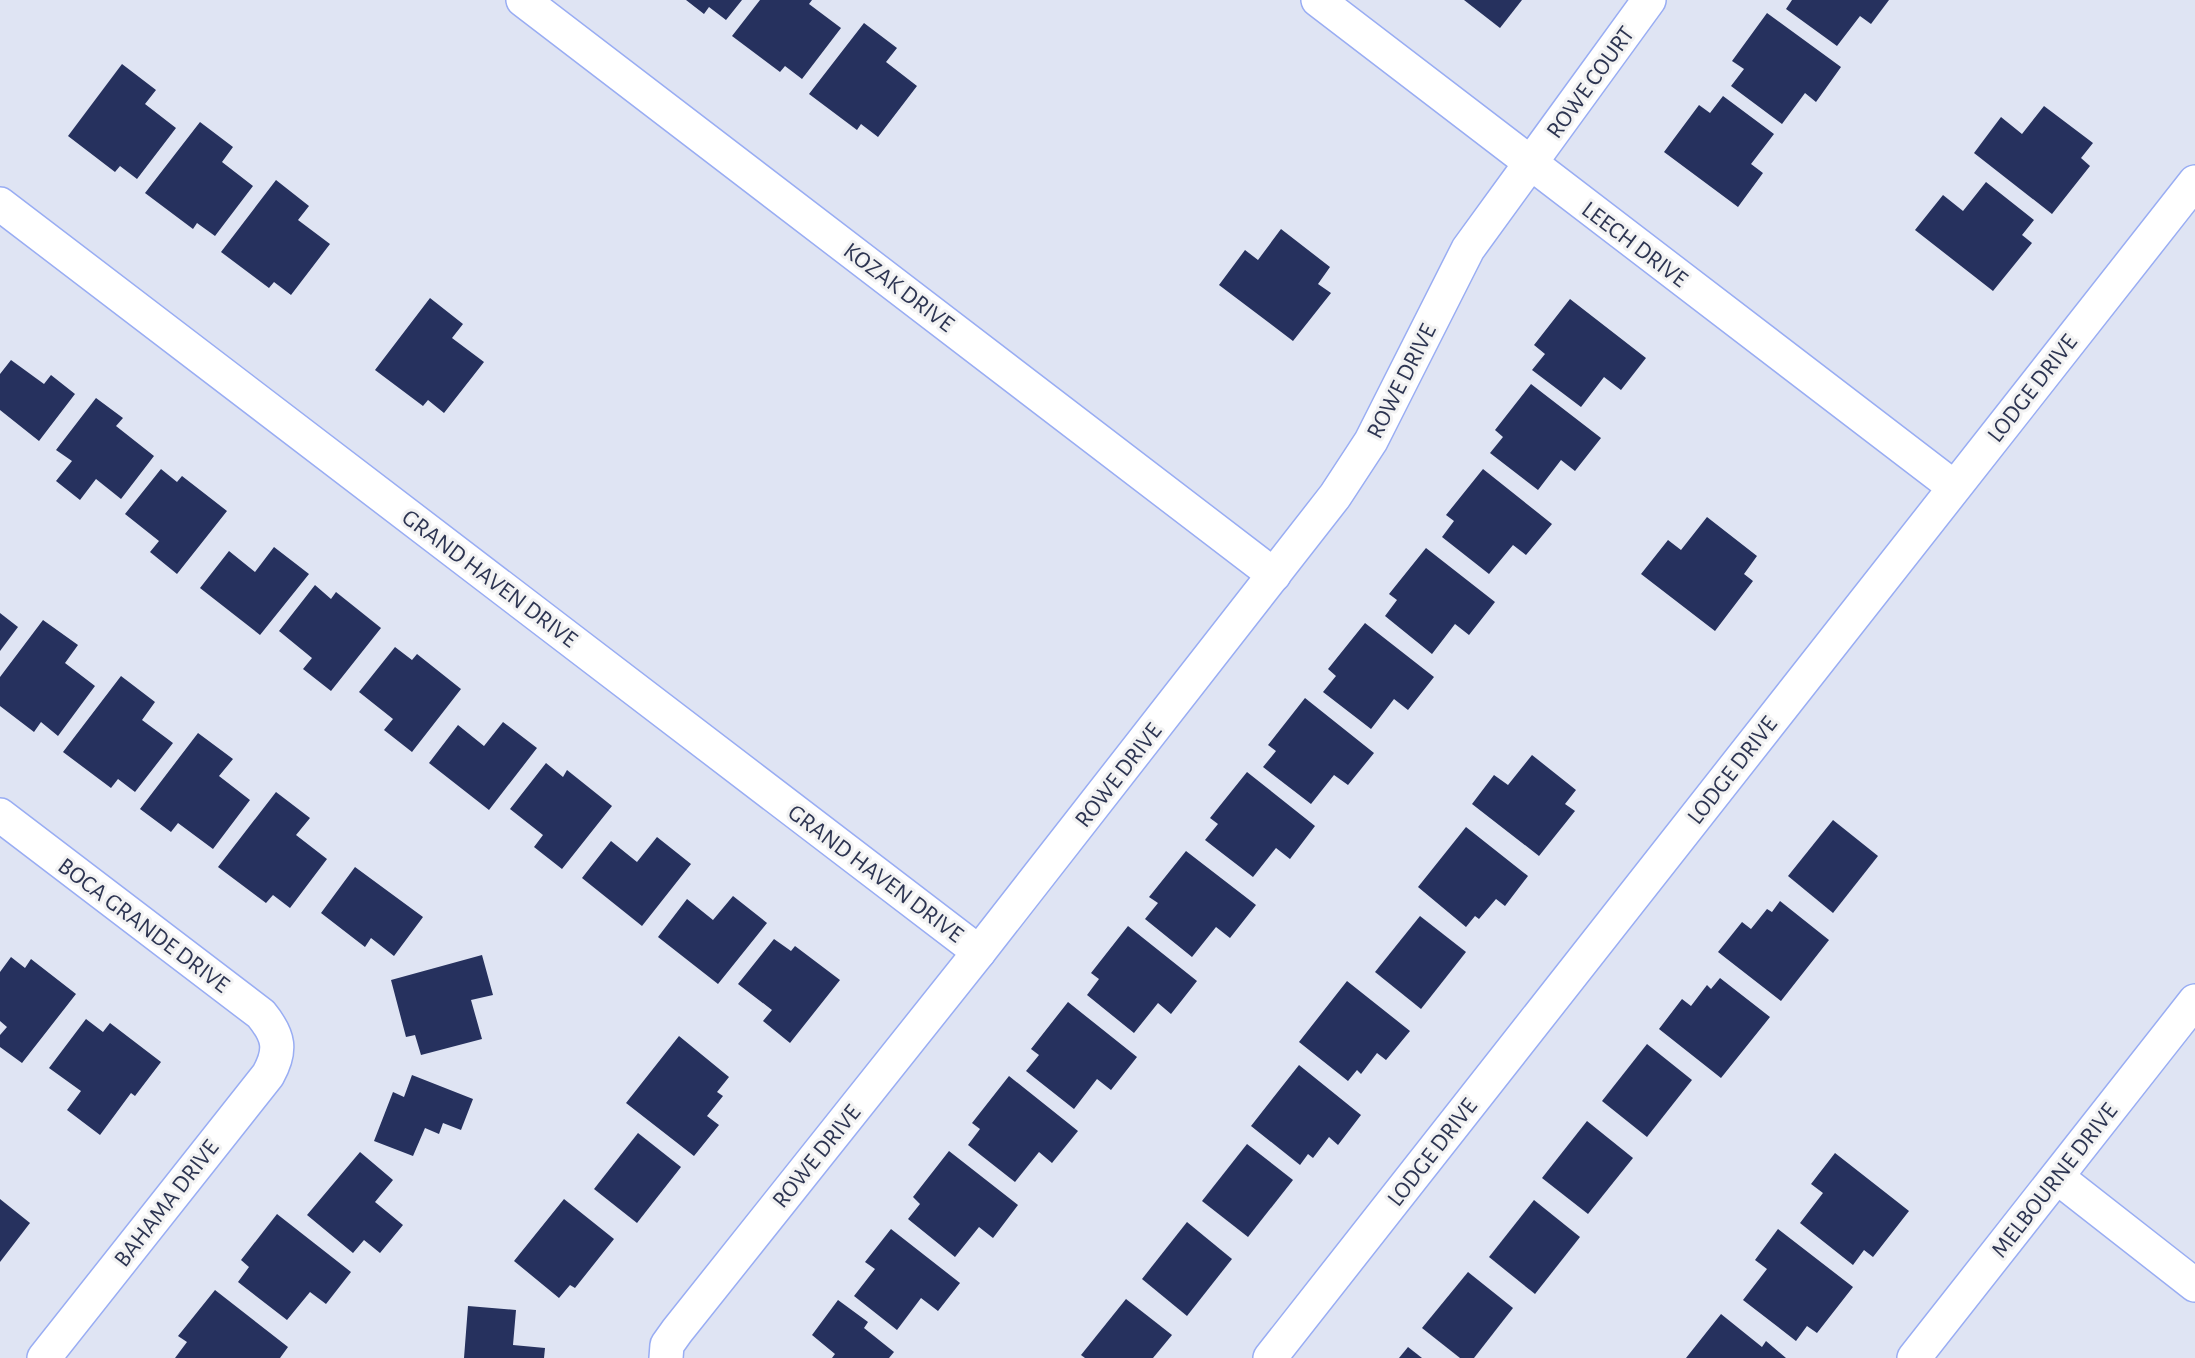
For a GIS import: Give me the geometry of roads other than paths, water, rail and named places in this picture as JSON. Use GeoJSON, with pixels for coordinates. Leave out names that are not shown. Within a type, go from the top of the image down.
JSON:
{"type":"FeatureCollection","features":[{"type":"Feature","properties":{"kind":"street","name":"KOZAK DRIVE"},"geometry":{"type":"LineString","coordinates":[[523,0],[1274,575]]}},
{"type":"Feature","properties":{"kind":"street","name":"LEECH DRIVE"},"geometry":{"type":"LineString","coordinates":[[1318,0],[1954,487]]}},
{"type":"Feature","properties":{"kind":"street","name":"ROWE COURT"},"geometry":{"type":"LineString","coordinates":[[1530,164],[1649,0]]}},
{"type":"Feature","properties":{"kind":"street","name":"ROWE DRIVE"},"geometry":{"type":"LineString","coordinates":[[666,1358],[667,1345],[677,1331],[979,952],[1335,496],[1371,441],[1468,249],[1530,164]]}},
{"type":"Feature","properties":{"kind":"street","name":"LODGE DRIVE"},"geometry":{"type":"LineString","coordinates":[[1270,1358],[2195,182]]}},
{"type":"Feature","properties":{"kind":"street","name":"GRAND HAVEN DRIVE"},"geometry":{"type":"LineString","coordinates":[[0,204],[979,952]]}},
{"type":"Feature","properties":{"kind":"street","name":"BOCA GRANDE DRIVE"},"geometry":{"type":"LineString","coordinates":[[0,815],[261,1014],[274,1033],[278,1044]]}},
{"type":"Feature","properties":{"kind":"street","name":"MELBOURNE DRIVE"},"geometry":{"type":"LineString","coordinates":[[1914,1358],[2195,1001]]}},
{"type":"Feature","properties":{"kind":"street","name":"BAHAMA DRIVE"},"geometry":{"type":"LineString","coordinates":[[44,1358],[268,1075],[278,1054],[278,1044]]}},
{"type":"Feature","properties":{"kind":"street"},"geometry":{"type":"LineString","coordinates":[[2057,1176],[2195,1286]]}}]}
